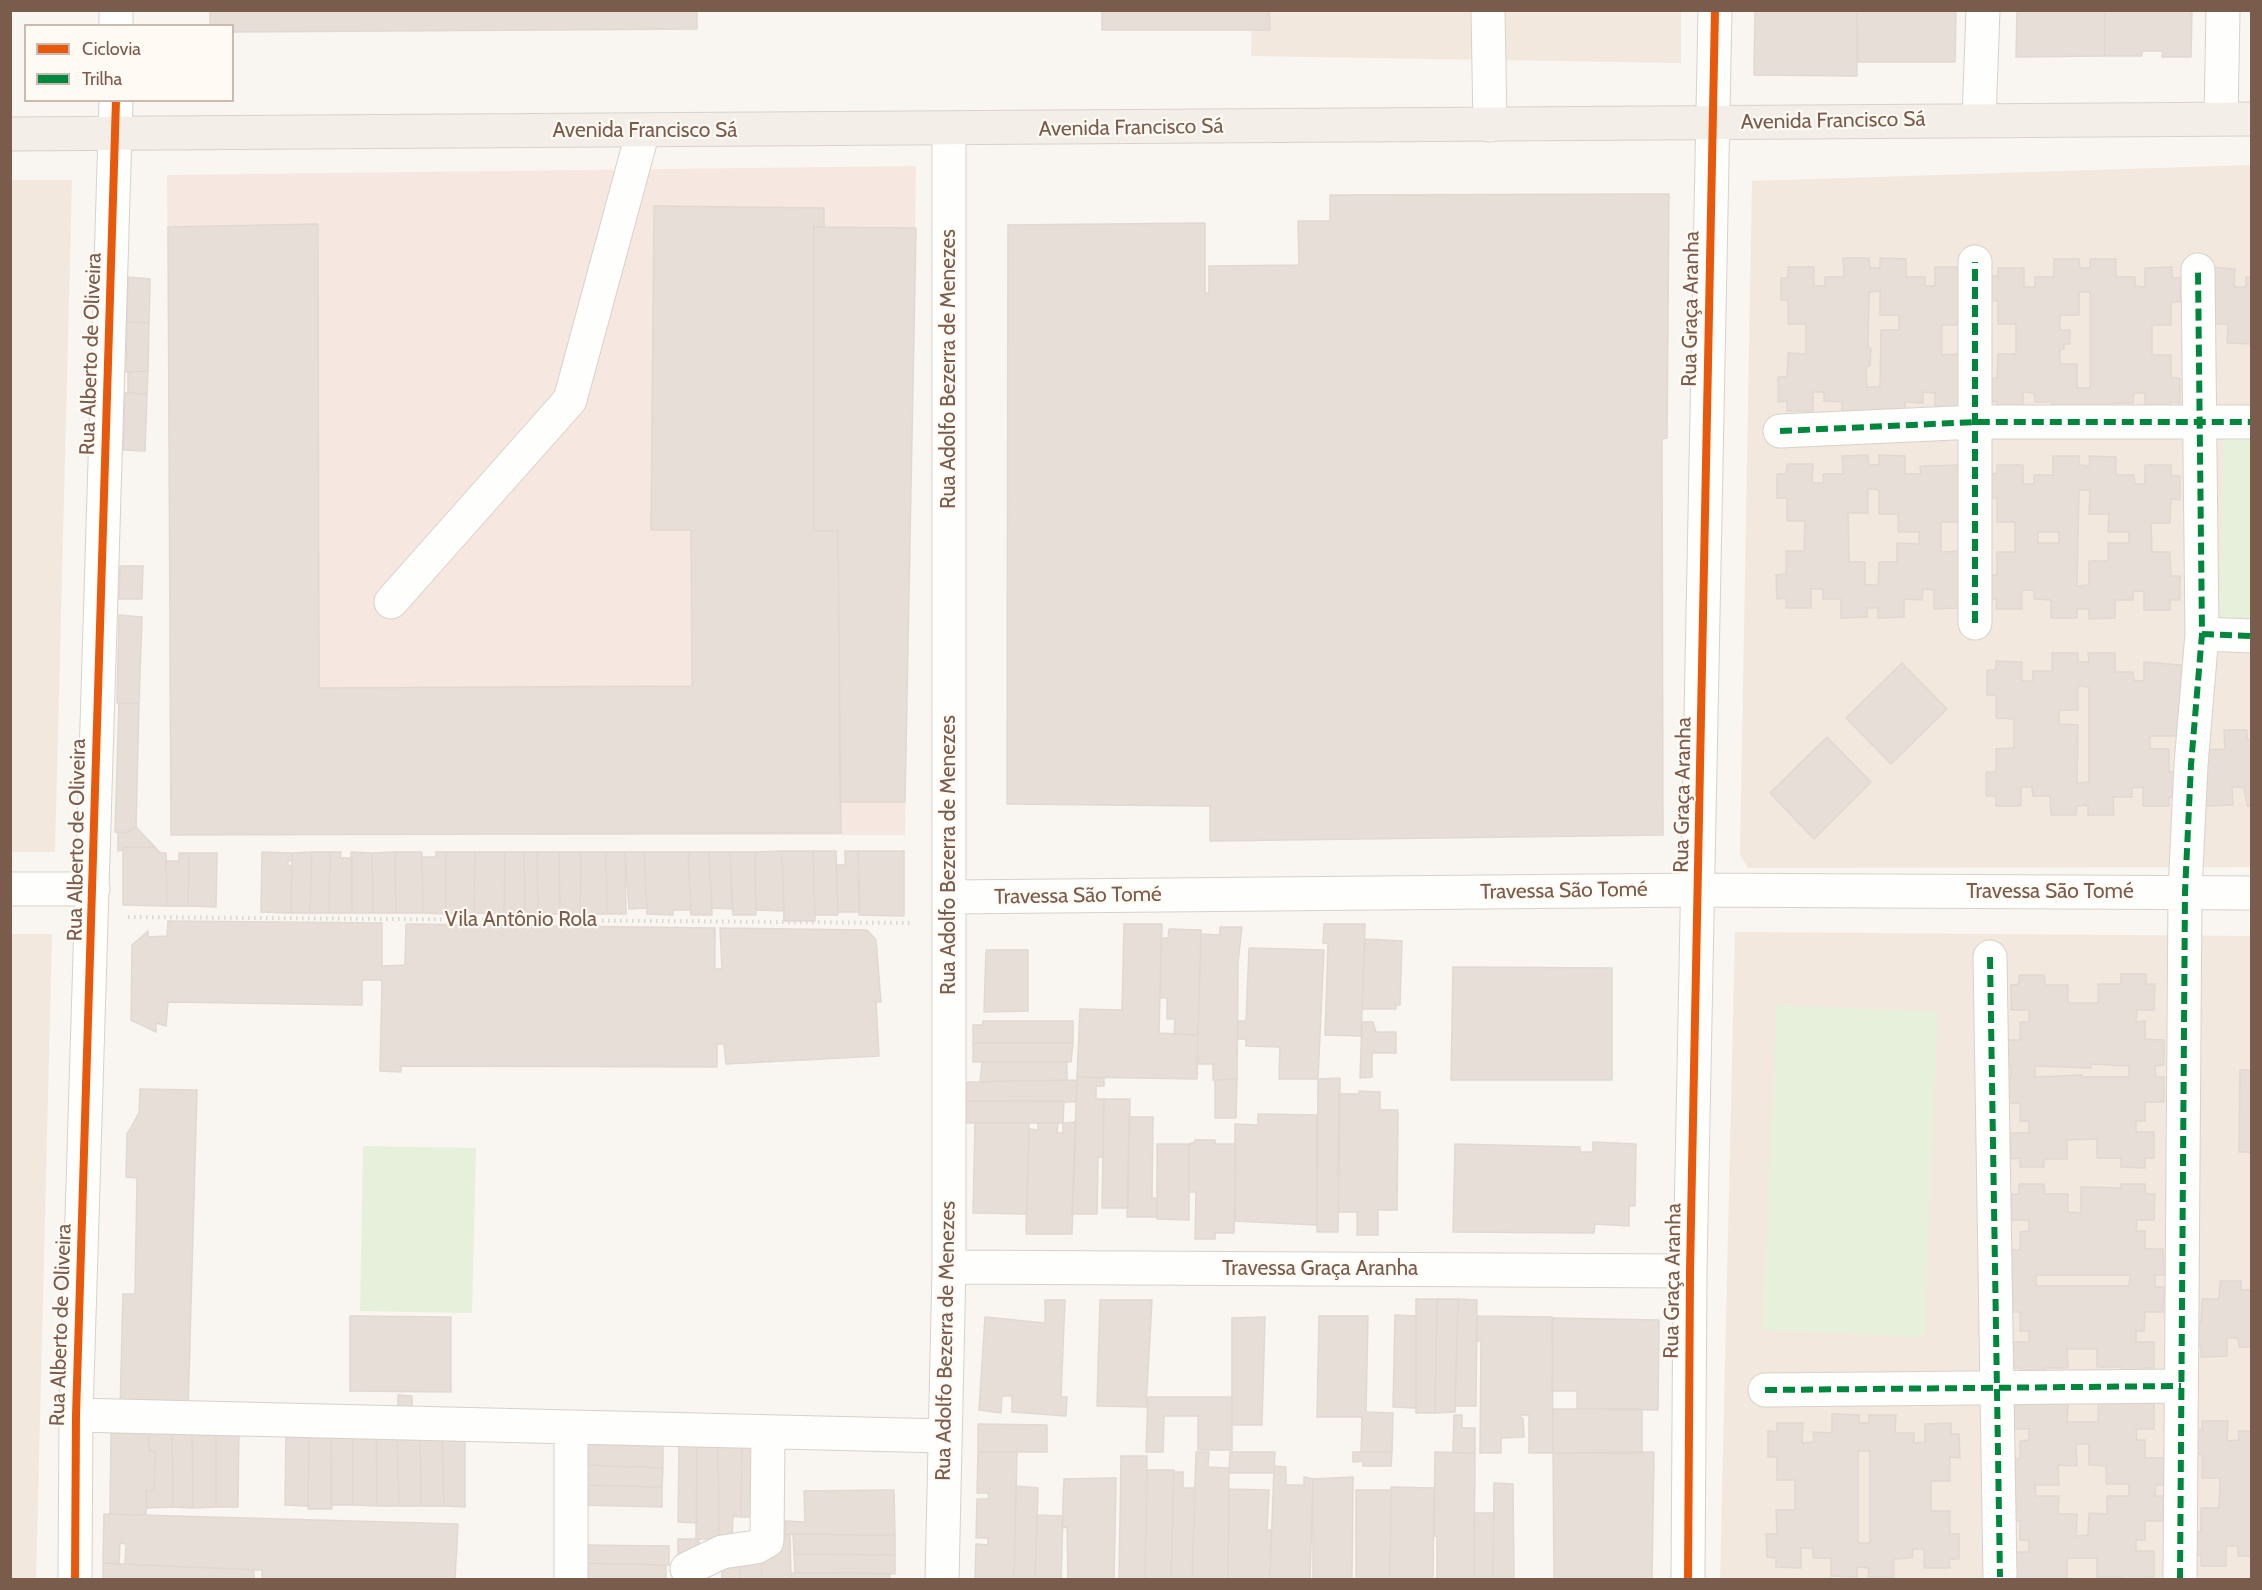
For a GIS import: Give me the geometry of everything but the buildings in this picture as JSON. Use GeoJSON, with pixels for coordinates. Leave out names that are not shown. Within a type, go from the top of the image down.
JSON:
{"type":"FeatureCollection","features":[{"type":"Feature","properties":{"kind":"main road","name":"Avenida Francisco Sá"},"geometry":{"type":"LineString","coordinates":[[10,134],[949,130],[1979,119],[2236,119]]}},
{"type":"Feature","properties":{"kind":"street"},"geometry":{"type":"LineString","coordinates":[[1488,10],[1490,124]]}},
{"type":"Feature","properties":{"kind":"street","name":"Rua Graça Aranha"},"geometry":{"type":"LineString","coordinates":[[1688,1580],[1690,1271],[1714,10]]}},
{"type":"Feature","properties":{"kind":"street"},"geometry":{"type":"LineString","coordinates":[[1979,119],[1983,10]]}},
{"type":"Feature","properties":{"kind":"street"},"geometry":{"type":"LineString","coordinates":[[2223,10],[2236,119]]}},
{"type":"Feature","properties":{"kind":"street","name":"Rua Alberto de Oliveira"},"geometry":{"type":"LineString","coordinates":[[75,1580],[76,1415],[116,102]]}},
{"type":"Feature","properties":{"kind":"street","name":"Rua Adolfo Bezerra de Menezes"},"geometry":{"type":"LineString","coordinates":[[942,1580],[949,1267],[949,130]]}},
{"type":"Feature","properties":{"kind":"street"},"geometry":{"type":"LineString","coordinates":[[391,602],[570,400],[643,131]]}},
{"type":"Feature","properties":{"kind":"street"},"geometry":{"type":"LineString","coordinates":[[1975,261],[1975,623]]}},
{"type":"Feature","properties":{"kind":"street"},"geometry":{"type":"LineString","coordinates":[[2180,1580],[2185,892],[2191,765],[2202,634],[2198,270]]}},
{"type":"Feature","properties":{"kind":"street"},"geometry":{"type":"LineString","coordinates":[[1780,430],[1976,422],[2252,422]]}},
{"type":"Feature","properties":{"kind":"street"},"geometry":{"type":"LineString","coordinates":[[2202,634],[2252,636]]}},
{"type":"Feature","properties":{"kind":"street"},"geometry":{"type":"LineString","coordinates":[[10,889],[93,903]]}},
{"type":"Feature","properties":{"kind":"street","name":"Travessa São Tomé"},"geometry":{"type":"LineString","coordinates":[[949,910],[1699,890],[2252,893]]}},
{"type":"Feature","properties":{"kind":"street"},"geometry":{"type":"LineString","coordinates":[[1990,957],[2000,1577]]}},
{"type":"Feature","properties":{"kind":"street","name":"Travessa Graça Aranha"},"geometry":{"type":"LineString","coordinates":[[949,1267],[1690,1271]]}},
{"type":"Feature","properties":{"kind":"street"},"geometry":{"type":"LineString","coordinates":[[1765,1390],[2181,1386]]}},
{"type":"Feature","properties":{"kind":"street"},"geometry":{"type":"LineString","coordinates":[[76,1415],[945,1436]]}},
{"type":"Feature","properties":{"kind":"street"},"geometry":{"type":"LineString","coordinates":[[571,1427],[571,1580]]}},
{"type":"Feature","properties":{"kind":"street"},"geometry":{"type":"LineString","coordinates":[[687,1569],[722,1552],[756,1546],[767,1541],[768,1431]]}},
{"type":"Feature","properties":{"kind":"shaded area"},"geometry":{"type":"Polygon","coordinates":[[[1252,11],[1681,11],[1681,63],[1251,56],[1252,11]]]}},
{"type":"Feature","properties":{"kind":"shaded area"},"geometry":{"type":"Polygon","coordinates":[[[2251,165],[2251,867],[1748,868],[1740,855],[1752,181],[2251,165]]]}},
{"type":"Feature","properties":{"kind":"shaded area"},"geometry":{"type":"Polygon","coordinates":[[[916,166],[905,835],[171,835],[167,175],[916,166]]]}},
{"type":"Feature","properties":{"kind":"shaded area"},"geometry":{"type":"Polygon","coordinates":[[[10,180],[72,180],[55,852],[11,852],[10,180]]]}},
{"type":"Feature","properties":{"kind":"shaded area"},"geometry":{"type":"Polygon","coordinates":[[[1735,932],[2251,936],[2251,1579],[1720,1580],[1735,932]]]}},
{"type":"Feature","properties":{"kind":"shaded area"},"geometry":{"type":"Polygon","coordinates":[[[11,934],[52,934],[36,1580],[10,1579],[11,934]]]}},
{"type":"Feature","properties":{"kind":"green space"},"geometry":{"type":"Polygon","coordinates":[[[2223,436],[2251,436],[2251,630],[2220,630],[2223,436]]]}},
{"type":"Feature","properties":{"kind":"green space"},"geometry":{"type":"Polygon","coordinates":[[[1777,1005],[1938,1012],[1924,1337],[1762,1330],[1777,1005]]]}},
{"type":"Feature","properties":{"kind":"green space"},"geometry":{"type":"Polygon","coordinates":[[[363,1146],[476,1148],[472,1313],[360,1311],[363,1146]]]}},
{"type":"Feature","properties":{"kind":"marked path"},"geometry":{"type":"LineString","coordinates":[[1975,262],[1975,623]]}},
{"type":"Feature","properties":{"kind":"marked path"},"geometry":{"type":"LineString","coordinates":[[2180,1580],[2185,892],[2191,765],[2202,634],[2198,270]]}},
{"type":"Feature","properties":{"kind":"marked path"},"geometry":{"type":"LineString","coordinates":[[1780,431],[1976,422],[2252,422]]}},
{"type":"Feature","properties":{"kind":"marked path"},"geometry":{"type":"LineString","coordinates":[[2202,634],[2252,636]]}},
{"type":"Feature","properties":{"kind":"marked path"},"geometry":{"type":"LineString","coordinates":[[1990,957],[2000,1577]]}},
{"type":"Feature","properties":{"kind":"marked path"},"geometry":{"type":"LineString","coordinates":[[1765,1390],[2181,1386]]}},
{"type":"Feature","properties":{"kind":"cycle path"},"geometry":{"type":"LineString","coordinates":[[1688,1580],[1690,1271],[1715,10]]}},
{"type":"Feature","properties":{"kind":"cycle path"},"geometry":{"type":"LineString","coordinates":[[75,1580],[76,1415],[116,102]]}}]}
